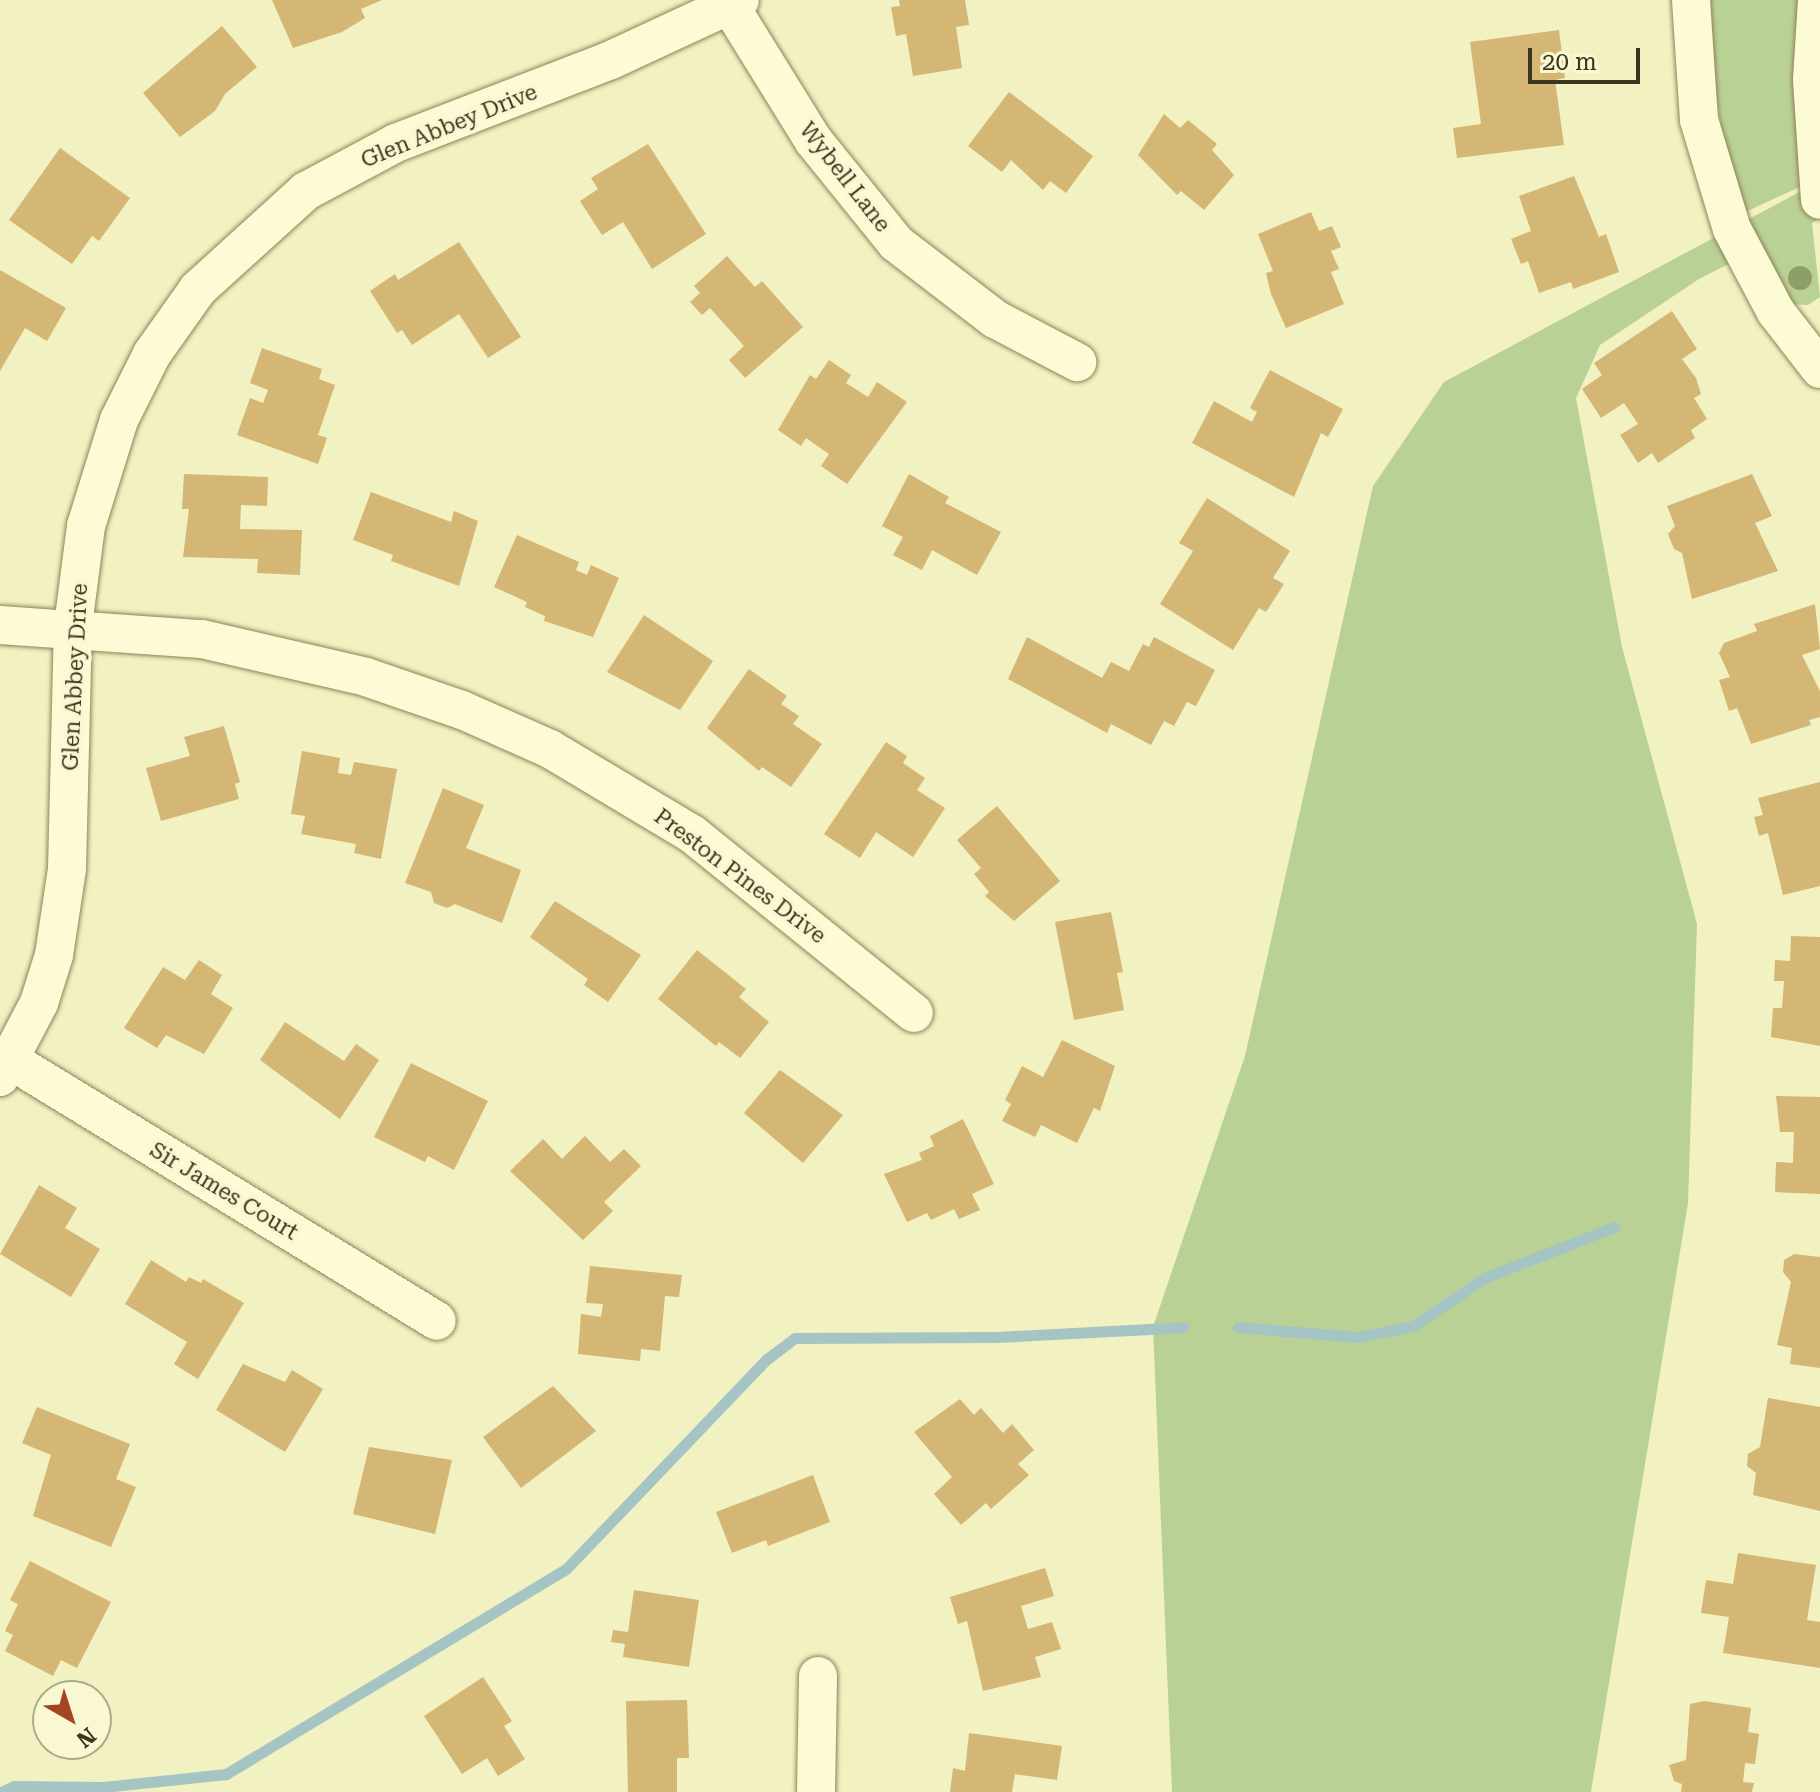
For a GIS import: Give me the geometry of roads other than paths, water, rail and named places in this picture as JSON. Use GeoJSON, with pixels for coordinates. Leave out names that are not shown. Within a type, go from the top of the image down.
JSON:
{"type":"FeatureCollection","features":[{"type":"Feature","properties":{"kind":"street"},"geometry":{"type":"LineString","coordinates":[[1691,0],[1699,120],[1732,229],[1776,312],[1820,369]]}},
{"type":"Feature","properties":{"kind":"street"},"geometry":{"type":"LineString","coordinates":[[1817,0],[1812,80],[1820,200]]}},
{"type":"Feature","properties":{"kind":"street","name":"Wybell Lane"},"geometry":{"type":"LineString","coordinates":[[735,3],[813,140],[896,243],[995,319],[1077,362]]}},
{"type":"Feature","properties":{"kind":"street","name":"Glen Abbey Drive"},"geometry":{"type":"LineString","coordinates":[[5,1069],[39,1003],[54,955],[67,869],[73,626],[86,526],[119,420],[152,354],[198,289],[249,238],[306,191],[396,143],[611,60],[735,3]]}},
{"type":"Feature","properties":{"kind":"street","name":"Preston Pines Drive"},"geometry":{"type":"LineString","coordinates":[[0,625],[73,626],[202,639],[284,655],[462,710],[550,749],[692,834],[914,1013]]}},
{"type":"Feature","properties":{"kind":"street","name":"Sir James Court"},"geometry":{"type":"LineString","coordinates":[[5,1069],[437,1321]]}},
{"type":"Feature","properties":{"kind":"street"},"geometry":{"type":"LineString","coordinates":[[816,1792],[818,1676]]}},
{"type":"Feature","properties":{"kind":"waterway"},"geometry":{"type":"LineString","coordinates":[[1238,1327],[1358,1337],[1413,1326],[1484,1278],[1614,1227]]}},
{"type":"Feature","properties":{"kind":"waterway"},"geometry":{"type":"LineString","coordinates":[[1,1792],[14,1786],[103,1787],[226,1774],[566,1569],[767,1359],[795,1338],[996,1337],[1184,1327]]}}]}
